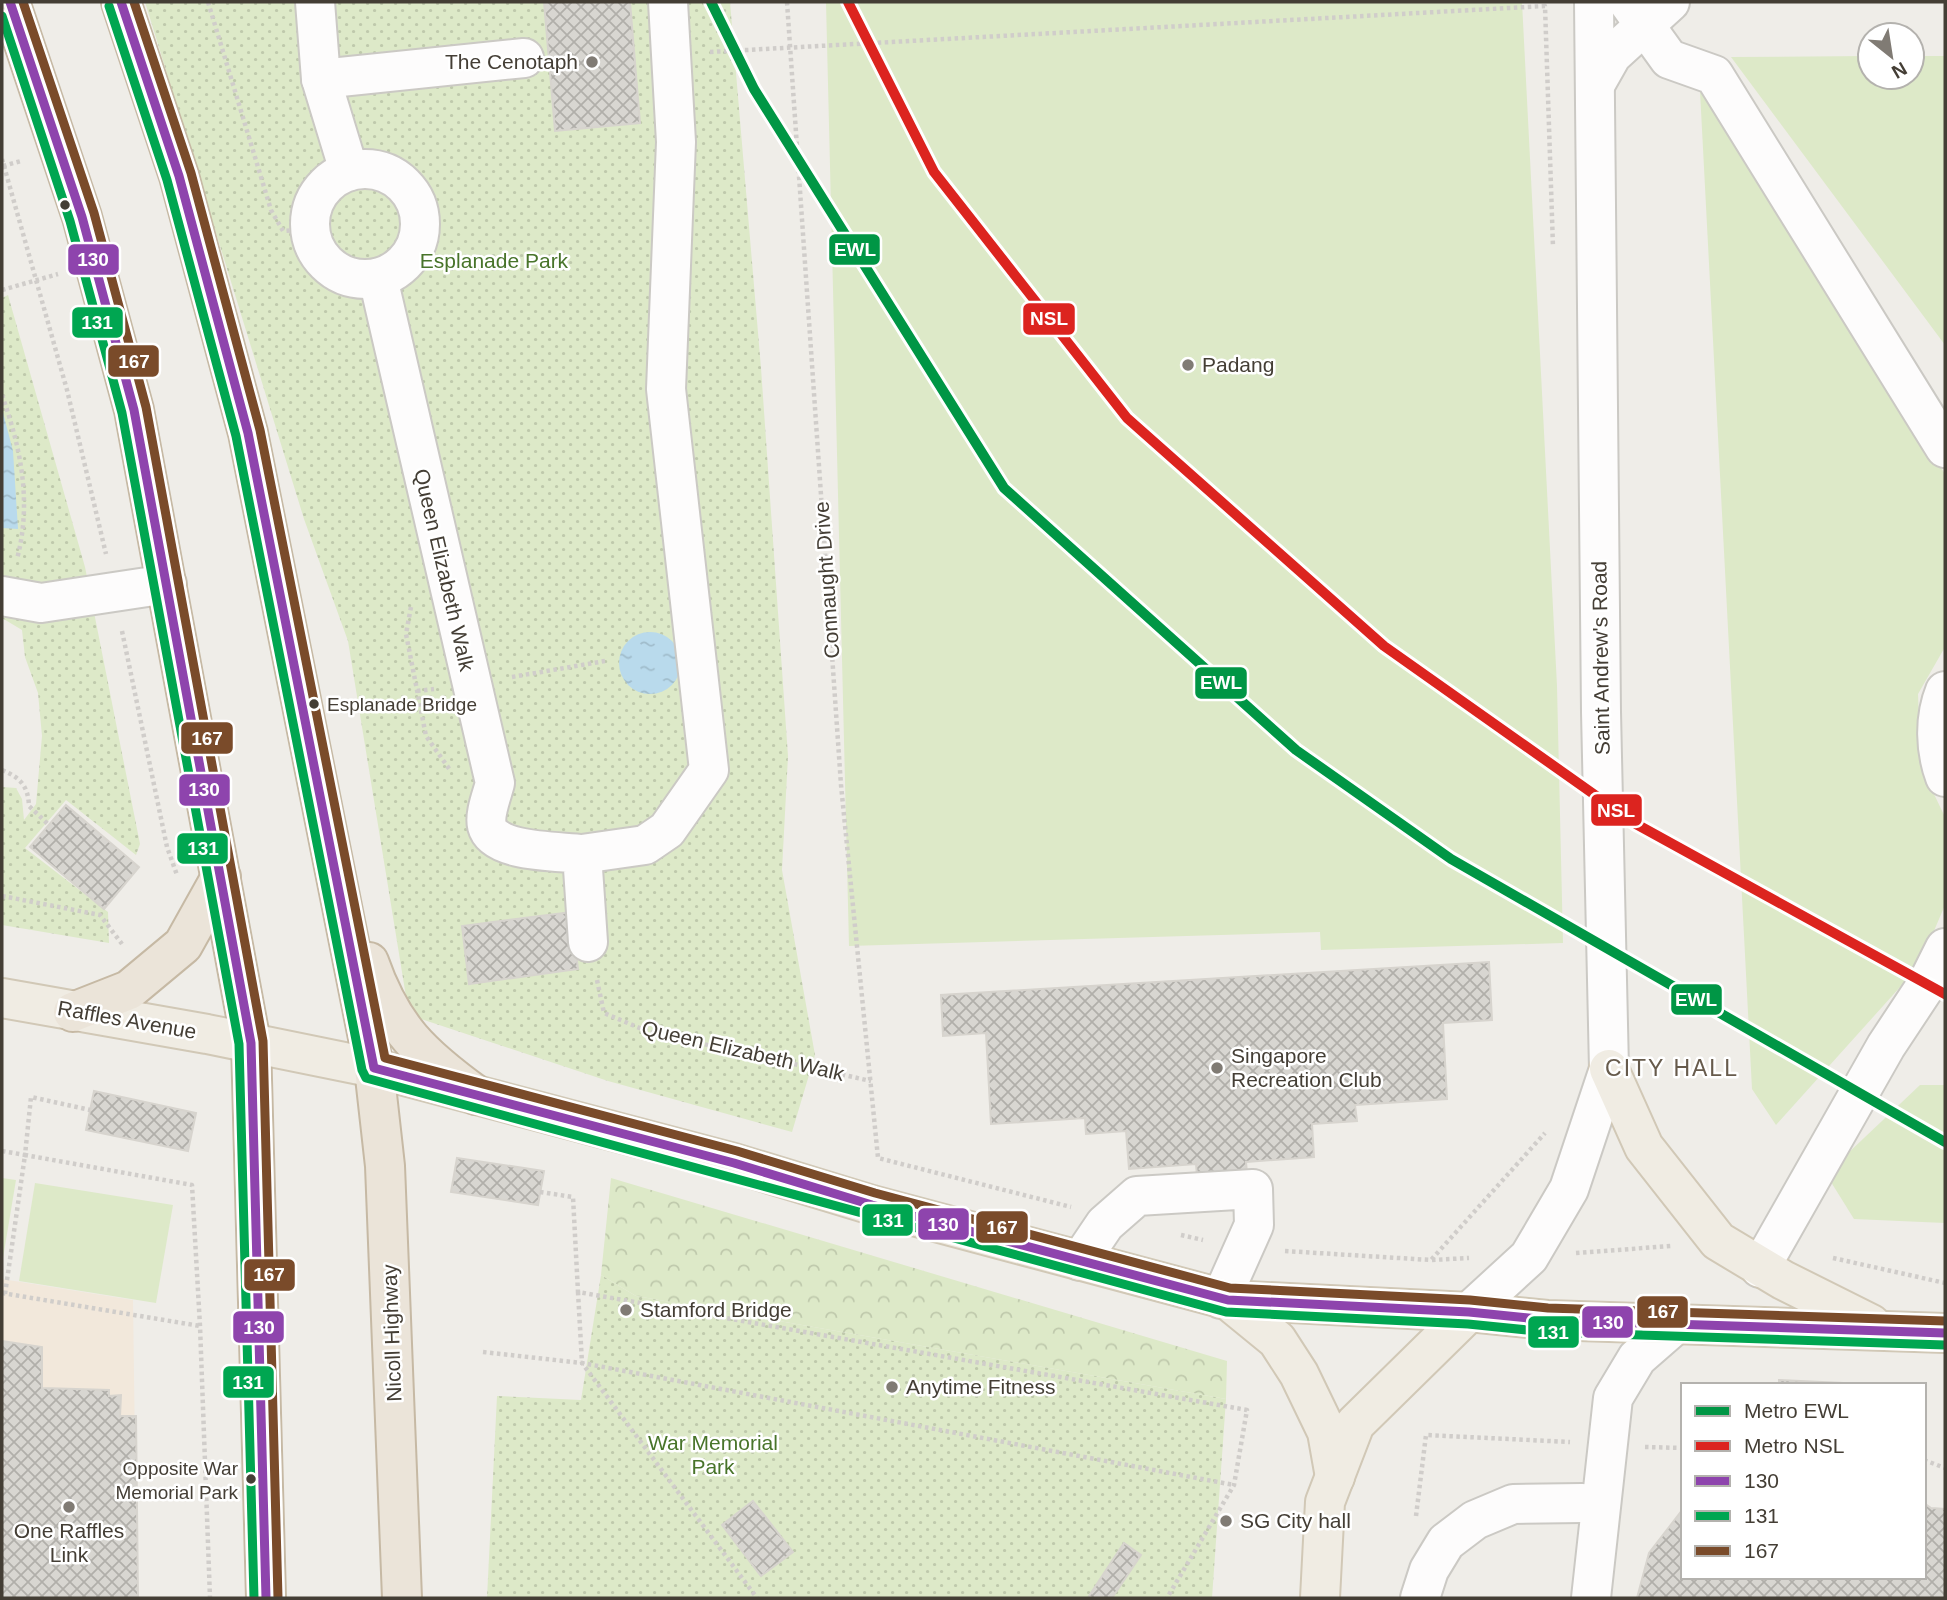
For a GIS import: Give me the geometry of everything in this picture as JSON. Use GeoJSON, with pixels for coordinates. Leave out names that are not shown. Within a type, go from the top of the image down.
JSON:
{"type":"FeatureCollection","features":[{"type":"Feature","properties":{"kind":"highway"},"geometry":{"type":"LineString","coordinates":[[10,2],[94,263],[134,410],[251,1043],[266,1598]]}},
{"type":"Feature","properties":{"kind":"highway"},"geometry":{"type":"LineString","coordinates":[[121,2],[179,176],[248,433],[334,861],[378,987],[401,1030],[436,1066],[476,1095]]}},
{"type":"Feature","properties":{"kind":"highway","name":"Nicoll Highway"},"geometry":{"type":"LineString","coordinates":[[334,861],[374,1068],[386,1166],[401,1598]]}},
{"type":"Feature","properties":{"kind":"highway"},"geometry":{"type":"LineString","coordinates":[[73,1012],[129,990],[183,945],[222,877]]}},
{"type":"Feature","properties":{"kind":"main road","name":"Raffles Avenue"},"geometry":{"type":"LineString","coordinates":[[2,998],[374,1068],[734,1163],[872,1205],[1224,1299]]}},
{"type":"Feature","properties":{"kind":"main road"},"geometry":{"type":"LineString","coordinates":[[1609,1069],[1644,1147],[1718,1241],[1767,1258],[1884,1330]]}},
{"type":"Feature","properties":{"kind":"main road"},"geometry":{"type":"LineString","coordinates":[[1224,1299],[1469,1312],[1547,1320],[1945,1333]]}},
{"type":"Feature","properties":{"kind":"main road"},"geometry":{"type":"LineString","coordinates":[[1224,1299],[1278,1340],[1299,1374],[1328,1432],[1335,1477]]}},
{"type":"Feature","properties":{"kind":"main road"},"geometry":{"type":"LineString","coordinates":[[1320,1598],[1325,1502],[1355,1424],[1469,1312]]}},
{"type":"Feature","properties":{"kind":"street"},"geometry":{"type":"LineString","coordinates":[[315,2],[321,79],[349,171]]}},
{"type":"Feature","properties":{"kind":"street","name":"Queen Elizabeth Walk"},"geometry":{"type":"LineString","coordinates":[[378,278],[495,783],[486,823],[492,837],[510,846],[582,854],[646,845],[667,830],[709,770],[666,389],[676,142],[668,2]]}},
{"type":"Feature","properties":{"kind":"street","name":"Saint Andrew's Road"},"geometry":{"type":"LineString","coordinates":[[1469,1312],[1529,1256],[1569,1189],[1609,1069],[1601,712],[1594,2]]}},
{"type":"Feature","properties":{"kind":"street"},"geometry":{"type":"LineString","coordinates":[[1595,85],[1612,55],[1647,9],[1669,59],[1714,75],[1929,402],[1945,449]]}},
{"type":"Feature","properties":{"kind":"street"},"geometry":{"type":"LineString","coordinates":[[321,79],[524,58]]}},
{"type":"Feature","properties":{"kind":"street"},"geometry":{"type":"LineString","coordinates":[[371,169],[387,173],[405,186],[418,206],[420,229],[415,248],[397,270],[378,278],[354,279],[332,270],[314,248],[310,229],[312,209],[320,192],[334,178],[349,171],[371,169]]}},
{"type":"Feature","properties":{"kind":"street"},"geometry":{"type":"LineString","coordinates":[[8,582],[41,603],[167,584]]}},
{"type":"Feature","properties":{"kind":"street"},"geometry":{"type":"LineString","coordinates":[[1945,691],[1937,729],[1940,764],[1945,777]]}},
{"type":"Feature","properties":{"kind":"street"},"geometry":{"type":"LineString","coordinates":[[582,854],[588,942]]}},
{"type":"Feature","properties":{"kind":"street"},"geometry":{"type":"LineString","coordinates":[[1767,1258],[1886,1046],[1936,988],[1945,948]]}},
{"type":"Feature","properties":{"kind":"street"},"geometry":{"type":"LineString","coordinates":[[1080,1261],[1105,1224],[1137,1196],[1253,1188],[1254,1225],[1224,1299]]}},
{"type":"Feature","properties":{"kind":"street"},"geometry":{"type":"LineString","coordinates":[[1591,1598],[1613,1398],[1637,1358],[1676,1324]]}},
{"type":"Feature","properties":{"kind":"street"},"geometry":{"type":"LineString","coordinates":[[1420,1598],[1429,1570],[1446,1542],[1475,1520],[1513,1504],[1582,1503]]}},
{"type":"Feature","properties":{"kind":"path"},"geometry":{"type":"LineString","coordinates":[[208,2],[271,210],[283,232],[310,229]]}},
{"type":"Feature","properties":{"kind":"path","name":"Connaught Drive"},"geometry":{"type":"LineString","coordinates":[[787,2],[841,785],[878,1158],[1078,1209]]}},
{"type":"Feature","properties":{"kind":"path"},"geometry":{"type":"LineString","coordinates":[[671,55],[791,45],[1545,6],[1554,257]]}},
{"type":"Feature","properties":{"kind":"path"},"geometry":{"type":"LineString","coordinates":[[2,159],[67,390],[114,592],[167,847],[180,885]]}},
{"type":"Feature","properties":{"kind":"path"},"geometry":{"type":"LineString","coordinates":[[2,290],[94,263]]}},
{"type":"Feature","properties":{"kind":"path"},"geometry":{"type":"LineString","coordinates":[[2,395],[15,431],[22,466],[25,530],[8,582]]}},
{"type":"Feature","properties":{"kind":"path"},"geometry":{"type":"LineString","coordinates":[[2,770],[21,780],[28,792],[29,806],[49,825]]}},
{"type":"Feature","properties":{"kind":"path"},"geometry":{"type":"LineString","coordinates":[[2,896],[100,915],[124,946]]}},
{"type":"Feature","properties":{"kind":"path","name":"Queen Elizabeth Walk"},"geometry":{"type":"LineString","coordinates":[[588,942],[604,1013],[649,1032],[870,1082]]}},
{"type":"Feature","properties":{"kind":"path"},"geometry":{"type":"LineString","coordinates":[[90,1110],[32,1097],[4,1294],[200,1326]]}},
{"type":"Feature","properties":{"kind":"path"},"geometry":{"type":"LineString","coordinates":[[1431,1260],[1553,1124]]}},
{"type":"Feature","properties":{"kind":"path"},"geometry":{"type":"LineString","coordinates":[[2,1152],[192,1185],[210,1598]]}},
{"type":"Feature","properties":{"kind":"path"},"geometry":{"type":"LineString","coordinates":[[540,1192],[573,1197],[582,1363],[757,1598]]}},
{"type":"Feature","properties":{"kind":"path"},"geometry":{"type":"LineString","coordinates":[[1171,1233],[1316,1255],[1431,1260],[1529,1256],[1718,1241]]}},
{"type":"Feature","properties":{"kind":"path"},"geometry":{"type":"LineString","coordinates":[[1767,1258],[1945,1283]]}},
{"type":"Feature","properties":{"kind":"path"},"geometry":{"type":"LineString","coordinates":[[578,1292],[1247,1410],[1234,1485],[1167,1598]]}},
{"type":"Feature","properties":{"kind":"path"},"geometry":{"type":"LineString","coordinates":[[483,1352],[582,1363],[1234,1485]]}},
{"type":"Feature","properties":{"kind":"path"},"geometry":{"type":"LineString","coordinates":[[1426,1435],[1517,1442],[1606,1443],[1681,1448]]}},
{"type":"Feature","properties":{"kind":"path"},"geometry":{"type":"LineString","coordinates":[[1926,1462],[1945,1468]]}},
{"type":"Feature","properties":{"kind":"shaded area","name":"One Raffles Link"},"geometry":{"type":"Polygon","coordinates":[[[2,1279],[133,1300],[137,1598],[2,1598],[2,1279]]]}},
{"type":"Feature","properties":{"kind":"green space","name":"Esplanade Park"},"geometry":{"type":"Polygon","coordinates":[[[145,2],[730,2],[761,368],[788,756],[782,870],[815,1055],[792,1132],[608,1081],[409,1015],[348,641],[304,519],[145,2]]]}},
{"type":"Feature","properties":{"kind":"green space","name":"Padang"},"geometry":{"type":"Polygon","coordinates":[[[826,2],[1522,2],[1557,686],[1563,943],[1321,950],[1320,932],[849,946],[826,2]]]}},
{"type":"Feature","properties":{"kind":"green space"},"geometry":{"type":"Polygon","coordinates":[[[1856,56],[1856,91],[1926,91],[1926,56],[1945,56],[1945,345],[1731,57],[1856,56]]]}},
{"type":"Feature","properties":{"kind":"green space"},"geometry":{"type":"Polygon","coordinates":[[[1700,91],[1945,474],[1945,647],[1918,694],[1921,767],[1945,817],[1945,905],[1919,966],[1776,1125],[1752,1089],[1700,91]]]}},
{"type":"Feature","properties":{"kind":"green space"},"geometry":{"type":"Polygon","coordinates":[[[8,295],[85,567],[140,844],[136,855],[66,800],[25,848],[108,912],[109,943],[2,925],[2,787],[16,788],[22,799],[24,820],[36,804],[42,736],[38,693],[25,657],[22,630],[2,618],[2,298],[8,295]]]}},
{"type":"Feature","properties":{"kind":"green space"},"geometry":{"type":"Polygon","coordinates":[[[1920,1085],[1945,1085],[1945,1223],[1854,1219],[1826,1174],[1920,1085]]]}},
{"type":"Feature","properties":{"kind":"green space"},"geometry":{"type":"Polygon","coordinates":[[[2,1178],[16,1180],[2,1264],[2,1178]]]}},
{"type":"Feature","properties":{"kind":"green space"},"geometry":{"type":"Polygon","coordinates":[[[611,1178],[1227,1361],[1226,1399],[636,1296],[601,1275],[611,1178]]]}},
{"type":"Feature","properties":{"kind":"green space"},"geometry":{"type":"Polygon","coordinates":[[[35,1183],[173,1205],[156,1303],[19,1281],[35,1183]]]}},
{"type":"Feature","properties":{"kind":"green space","name":"War Memorial Park"},"geometry":{"type":"Polygon","coordinates":[[[601,1275],[636,1296],[1226,1399],[1212,1598],[487,1598],[497,1396],[581,1400],[601,1275]]]}},
{"type":"Feature","properties":{"kind":"water"},"geometry":{"type":"Polygon","coordinates":[[[2,409],[13,451],[18,529],[2,528],[2,409]]]}},
{"type":"Feature","properties":{"kind":"water"},"geometry":{"type":"Polygon","coordinates":[[[650,632],[672,641],[681,663],[672,685],[650,694],[628,685],[619,663],[628,641],[650,632]]]}},
{"type":"Feature","properties":{"kind":"building","name":"The Cenotaph"},"geometry":{"type":"Polygon","coordinates":[[[544,2],[630,2],[640,123],[555,131],[544,2]]]}},
{"type":"Feature","properties":{"kind":"building"},"geometry":{"type":"Polygon","coordinates":[[[66,805],[139,867],[104,909],[30,847],[66,805]]]}},
{"type":"Feature","properties":{"kind":"building"},"geometry":{"type":"Polygon","coordinates":[[[571,912],[578,969],[469,984],[462,926],[571,912]]]}},
{"type":"Feature","properties":{"kind":"building","name":"Singapore Recreation Club"},"geometry":{"type":"Polygon","coordinates":[[[1489,962],[1492,1020],[1443,1023],[1447,1099],[1355,1105],[1357,1121],[1312,1124],[1314,1157],[1246,1162],[1250,1207],[1200,1211],[1196,1164],[1129,1169],[1126,1131],[1086,1134],[1085,1118],[991,1124],[986,1033],[943,1036],[941,995],[1489,962]]]}},
{"type":"Feature","properties":{"kind":"building"},"geometry":{"type":"Polygon","coordinates":[[[94,1091],[196,1113],[188,1151],[86,1130],[94,1091]]]}},
{"type":"Feature","properties":{"kind":"building"},"geometry":{"type":"Polygon","coordinates":[[[457,1158],[544,1171],[538,1205],[451,1192],[457,1158]]]}},
{"type":"Feature","properties":{"kind":"building","name":"One Raffles Link"},"geometry":{"type":"Polygon","coordinates":[[[2,1341],[42,1347],[42,1388],[109,1390],[109,1396],[121,1395],[120,1416],[136,1416],[138,1598],[2,1598],[2,1341]]]}},
{"type":"Feature","properties":{"kind":"building"},"geometry":{"type":"Polygon","coordinates":[[[1779,1380],[1844,1383],[1779,1383],[1779,1380]]]}},
{"type":"Feature","properties":{"kind":"building"},"geometry":{"type":"Polygon","coordinates":[[[753,1501],[793,1552],[761,1576],[722,1525],[753,1501]]]}},
{"type":"Feature","properties":{"kind":"building"},"geometry":{"type":"Polygon","coordinates":[[[1926,1504],[1931,1508],[1945,1509],[1945,1598],[1637,1598],[1649,1553],[1681,1512],[1681,1579],[1926,1579],[1926,1504]]]}},
{"type":"Feature","properties":{"kind":"building"},"geometry":{"type":"Polygon","coordinates":[[[1124,1543],[1141,1555],[1112,1598],[1092,1598],[1089,1596],[1124,1543]]]}},
{"type":"Feature","properties":{"kind":"metro line","name":"EWL"},"geometry":{"type":"LineString","coordinates":[[711,2],[754,89],[1004,488],[1296,750],[1451,859],[1945,1142]]}},
{"type":"Feature","properties":{"kind":"metro line","name":"NSL"},"geometry":{"type":"LineString","coordinates":[[848,2],[934,172],[1127,418],[1384,646],[1636,824],[1945,994]]}},
{"type":"Feature","properties":{"kind":"transit line","name":"130"},"geometry":{"type":"LineString","coordinates":[[10,2],[82,217],[134,410],[251,1043],[266,1598]]}},
{"type":"Feature","properties":{"kind":"transit line","name":"167"},"geometry":{"type":"LineString","coordinates":[[23,2],[94,213],[146,407],[263,1041],[278,1598]]}},
{"type":"Feature","properties":{"kind":"transit line","name":"130"},"geometry":{"type":"LineString","coordinates":[[121,2],[179,176],[248,433],[374,1068],[734,1163],[872,1205],[1228,1300],[1469,1312],[1547,1320],[1945,1333]]}},
{"type":"Feature","properties":{"kind":"transit line","name":"167"},"geometry":{"type":"LineString","coordinates":[[134,2],[191,173],[260,430],[385,1058],[737,1151],[875,1193],[1230,1288],[1470,1300],[1548,1308],[1945,1321]]}},
{"type":"Feature","properties":{"kind":"transit line","name":"131"},"geometry":{"type":"LineString","coordinates":[[109,6],[167,180],[236,436],[362,1070],[366,1078],[1226,1312],[1468,1324],[1547,1332],[1945,1345]]}},
{"type":"Feature","properties":{"kind":"transit line","name":"131"},"geometry":{"type":"LineString","coordinates":[[2,16],[70,221],[122,413],[239,1044],[254,1598]]}},
{"type":"Feature","properties":{"kind":"place","name":"The Cenotaph"},"geometry":{"type":"Point","coordinates":[592,62]}},
{"type":"Feature","properties":{"kind":"place","name":"Padang"},"geometry":{"type":"Point","coordinates":[1188,365]}},
{"type":"Feature","properties":{"kind":"place","name":"Esplanade Bridge"},"geometry":{"type":"Point","coordinates":[314,704]}},
{"type":"Feature","properties":{"kind":"place","name":"Singapore Recreation Club"},"geometry":{"type":"Point","coordinates":[1217,1068]}},
{"type":"Feature","properties":{"kind":"place","name":"Stamford Bridge"},"geometry":{"type":"Point","coordinates":[626,1310]}},
{"type":"Feature","properties":{"kind":"place","name":"Anytime Fitness"},"geometry":{"type":"Point","coordinates":[892,1387]}},
{"type":"Feature","properties":{"kind":"place","name":"Opposite War Memorial Park"},"geometry":{"type":"Point","coordinates":[251,1479]}},
{"type":"Feature","properties":{"kind":"place","name":"One Raffles Link"},"geometry":{"type":"Point","coordinates":[69,1507]}},
{"type":"Feature","properties":{"kind":"place","name":"SG City hall"},"geometry":{"type":"Point","coordinates":[1226,1521]}},
{"type":"Feature","properties":{"kind":"district","name":"CITY HALL"},"geometry":{"type":"Point","coordinates":[1672,1068]}}]}
